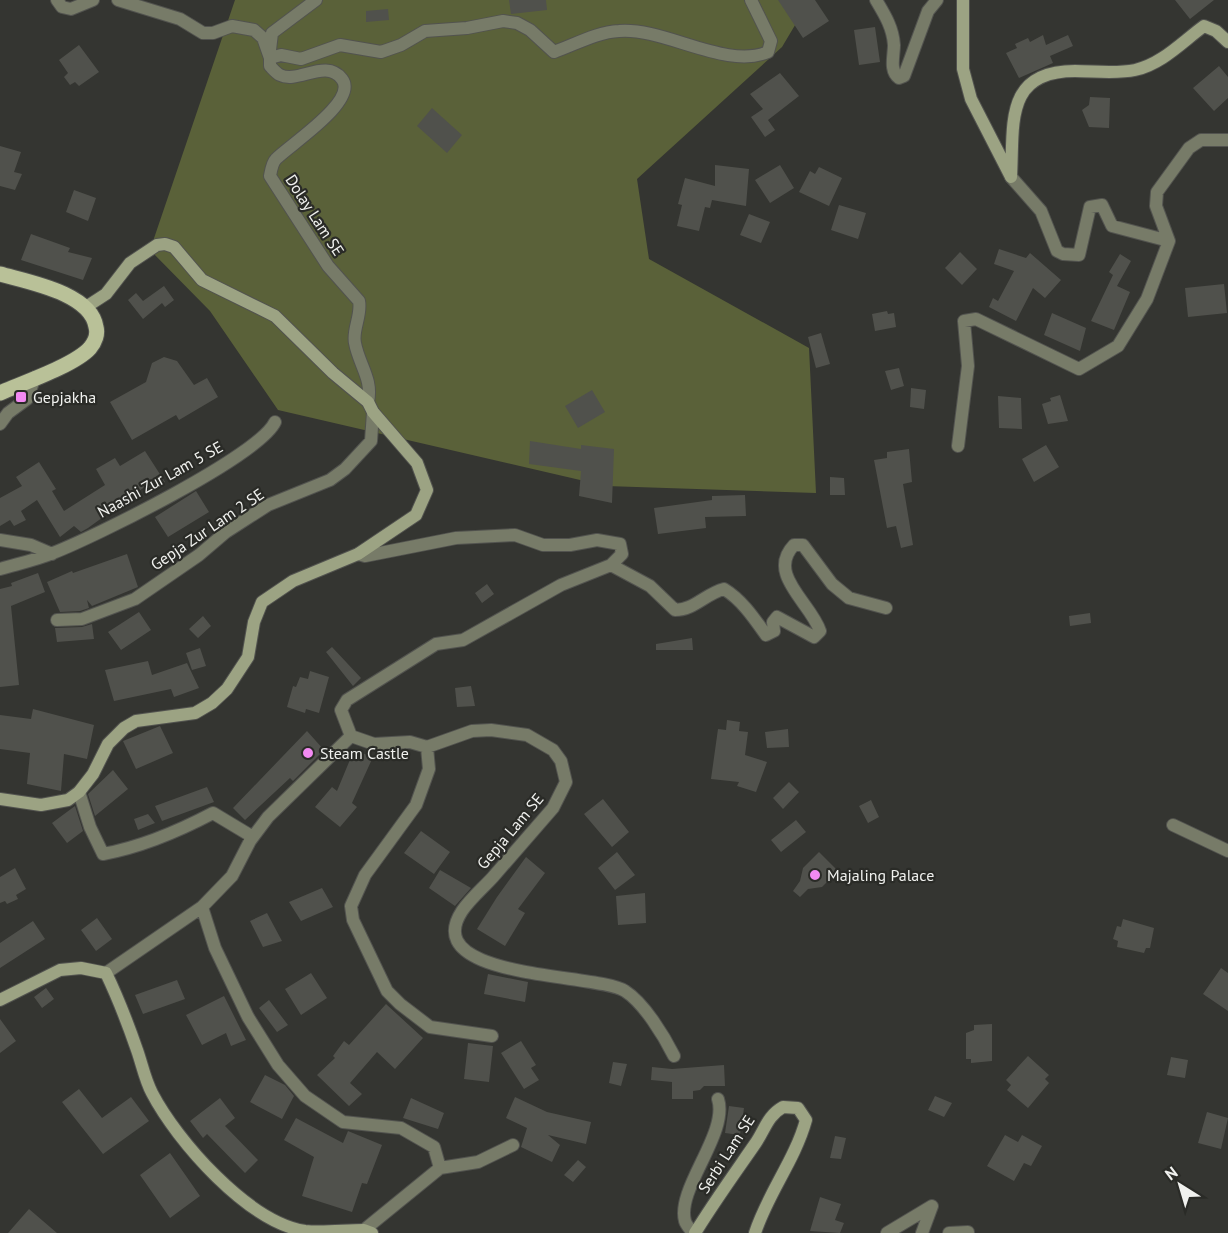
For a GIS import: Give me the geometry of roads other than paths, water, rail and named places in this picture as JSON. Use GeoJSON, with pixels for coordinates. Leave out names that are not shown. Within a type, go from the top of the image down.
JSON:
{"type":"FeatureCollection","features":[{"type":"Feature","properties":{"kind":"main road"},"geometry":{"type":"LineString","coordinates":[[0,274],[46,286],[86,307],[95,320],[98,334],[91,347],[79,357],[0,393]]}},
{"type":"Feature","properties":{"kind":"street"},"geometry":{"type":"LineString","coordinates":[[57,0],[62,7],[72,9],[93,0]]}},
{"type":"Feature","properties":{"kind":"street"},"geometry":{"type":"LineString","coordinates":[[118,0],[180,19],[203,33],[213,33],[232,26],[254,30],[263,38],[270,58]]}},
{"type":"Feature","properties":{"kind":"street"},"geometry":{"type":"LineString","coordinates":[[270,58],[269,42],[272,33],[316,0]]}},
{"type":"Feature","properties":{"kind":"street"},"geometry":{"type":"LineString","coordinates":[[270,58],[281,55],[301,59],[340,45],[381,52],[401,45],[425,31],[467,28],[503,21],[517,23],[530,30],[554,52],[604,33],[620,30],[646,32],[711,51],[756,57],[768,52],[771,41],[751,0]]}},
{"type":"Feature","properties":{"kind":"street"},"geometry":{"type":"LineString","coordinates":[[876,0],[889,21],[894,43],[893,70],[899,78],[904,76],[928,11],[937,0]]}},
{"type":"Feature","properties":{"kind":"street"},"geometry":{"type":"LineString","coordinates":[[963,0],[963,69],[971,99],[1011,177],[1041,211],[1057,251],[1063,254],[1079,255],[1090,207],[1102,205],[1112,226],[1169,241]]}},
{"type":"Feature","properties":{"kind":"street"},"geometry":{"type":"LineString","coordinates":[[1011,177],[1018,98],[1025,86],[1038,78],[1059,71],[1133,70],[1153,64],[1204,26],[1216,31],[1228,42]]}},
{"type":"Feature","properties":{"kind":"street","name":"Dolay Lam SE"},"geometry":{"type":"LineString","coordinates":[[270,58],[270,66],[280,75],[325,70],[342,79],[344,86],[342,94],[319,125],[274,161],[270,176],[328,266],[359,301],[360,309],[354,342],[367,373],[371,407]]}},
{"type":"Feature","properties":{"kind":"street"},"geometry":{"type":"LineString","coordinates":[[957,446],[968,366],[964,321],[976,319],[1079,369],[1119,346],[1147,299],[1169,241],[1156,206],[1157,192],[1189,148],[1201,140],[1228,140]]}},
{"type":"Feature","properties":{"kind":"street"},"geometry":{"type":"LineString","coordinates":[[0,799],[41,805],[68,800],[79,792],[93,774],[113,736],[124,728],[136,721],[195,713],[212,703],[227,689],[248,657],[257,610],[262,602],[275,591],[358,554],[416,515],[427,490],[417,463],[371,407],[275,316],[202,280],[174,248],[165,244],[157,245],[130,262],[106,294],[86,307]]}},
{"type":"Feature","properties":{"kind":"street"},"geometry":{"type":"LineString","coordinates":[[0,424],[8,413],[27,399],[35,377]]}},
{"type":"Feature","properties":{"kind":"street","name":"Gepja Zur Lam 2 SE"},"geometry":{"type":"LineString","coordinates":[[57,620],[82,619],[135,599],[199,555],[226,532],[268,505],[330,480],[345,469],[371,441],[371,407]]}},
{"type":"Feature","properties":{"kind":"street","name":"Naashi Zur Lam 5 SE"},"geometry":{"type":"LineString","coordinates":[[0,569],[52,554],[132,517],[227,463],[271,430],[275,422]]}},
{"type":"Feature","properties":{"kind":"street"},"geometry":{"type":"LineString","coordinates":[[0,1000],[60,970],[81,969],[106,973],[201,907],[232,876],[253,837],[268,817],[351,736],[341,710],[347,700],[436,644],[463,640],[561,585],[611,565],[622,554],[620,544],[597,540],[570,545],[543,545],[515,535],[456,538],[366,556],[358,554]]}},
{"type":"Feature","properties":{"kind":"street"},"geometry":{"type":"LineString","coordinates":[[0,540],[31,545],[52,554]]}},
{"type":"Feature","properties":{"kind":"street"},"geometry":{"type":"LineString","coordinates":[[611,565],[650,586],[675,610],[686,610],[714,592],[724,589],[735,596],[747,609],[766,636],[774,631],[773,622],[777,617],[814,637],[820,631],[817,621],[786,579],[784,563],[788,551],[794,545],[802,545],[832,584],[849,598],[886,608]]}},
{"type":"Feature","properties":{"kind":"street","name":"Gepja Lam SE"},"geometry":{"type":"LineString","coordinates":[[351,736],[374,744],[410,742],[426,747],[472,731],[510,731],[528,735],[553,750],[564,771],[566,782],[553,808],[462,912],[455,935],[458,944],[474,956],[512,968],[556,978],[615,986],[626,991],[662,1031],[674,1056]]}},
{"type":"Feature","properties":{"kind":"street"},"geometry":{"type":"LineString","coordinates":[[426,747],[429,769],[417,805],[365,875],[351,906],[353,920],[387,991],[400,1004],[430,1026],[492,1036]]}},
{"type":"Feature","properties":{"kind":"street"},"geometry":{"type":"LineString","coordinates":[[79,792],[90,827],[103,854],[131,849],[182,829],[213,813],[253,837]]}},
{"type":"Feature","properties":{"kind":"street"},"geometry":{"type":"LineString","coordinates":[[1173,825],[1228,851]]}},
{"type":"Feature","properties":{"kind":"street"},"geometry":{"type":"LineString","coordinates":[[201,907],[215,948],[248,1017],[278,1065],[305,1096],[343,1122],[400,1128],[434,1147],[440,1168]]}},
{"type":"Feature","properties":{"kind":"street"},"geometry":{"type":"LineString","coordinates":[[106,973],[122,1006],[151,1090],[170,1124],[218,1177],[255,1209],[284,1226],[306,1231],[368,1231],[440,1168],[478,1162],[513,1145]]}},
{"type":"Feature","properties":{"kind":"street"},"geometry":{"type":"LineString","coordinates":[[694,1233],[685,1221],[687,1197],[716,1126],[720,1106],[718,1099]]}},
{"type":"Feature","properties":{"kind":"street","name":"Serbi Lam SE"},"geometry":{"type":"LineString","coordinates":[[694,1233],[758,1140],[765,1123],[783,1107],[798,1108],[803,1112],[806,1120],[802,1134],[763,1209],[755,1233]]}},
{"type":"Feature","properties":{"kind":"street"},"geometry":{"type":"LineString","coordinates":[[887,1233],[932,1206],[922,1233]]}},
{"type":"Feature","properties":{"kind":"street"},"geometry":{"type":"LineString","coordinates":[[949,1233],[968,1232]]}},
{"type":"Feature","properties":{"kind":"place","name":"Gepjakha"},"geometry":{"type":"Point","coordinates":[21,397]}},
{"type":"Feature","properties":{"kind":"place","name":"Steam Castle"},"geometry":{"type":"Point","coordinates":[308,753]}},
{"type":"Feature","properties":{"kind":"place","name":"Majaling Palace"},"geometry":{"type":"Point","coordinates":[815,875]}}]}
